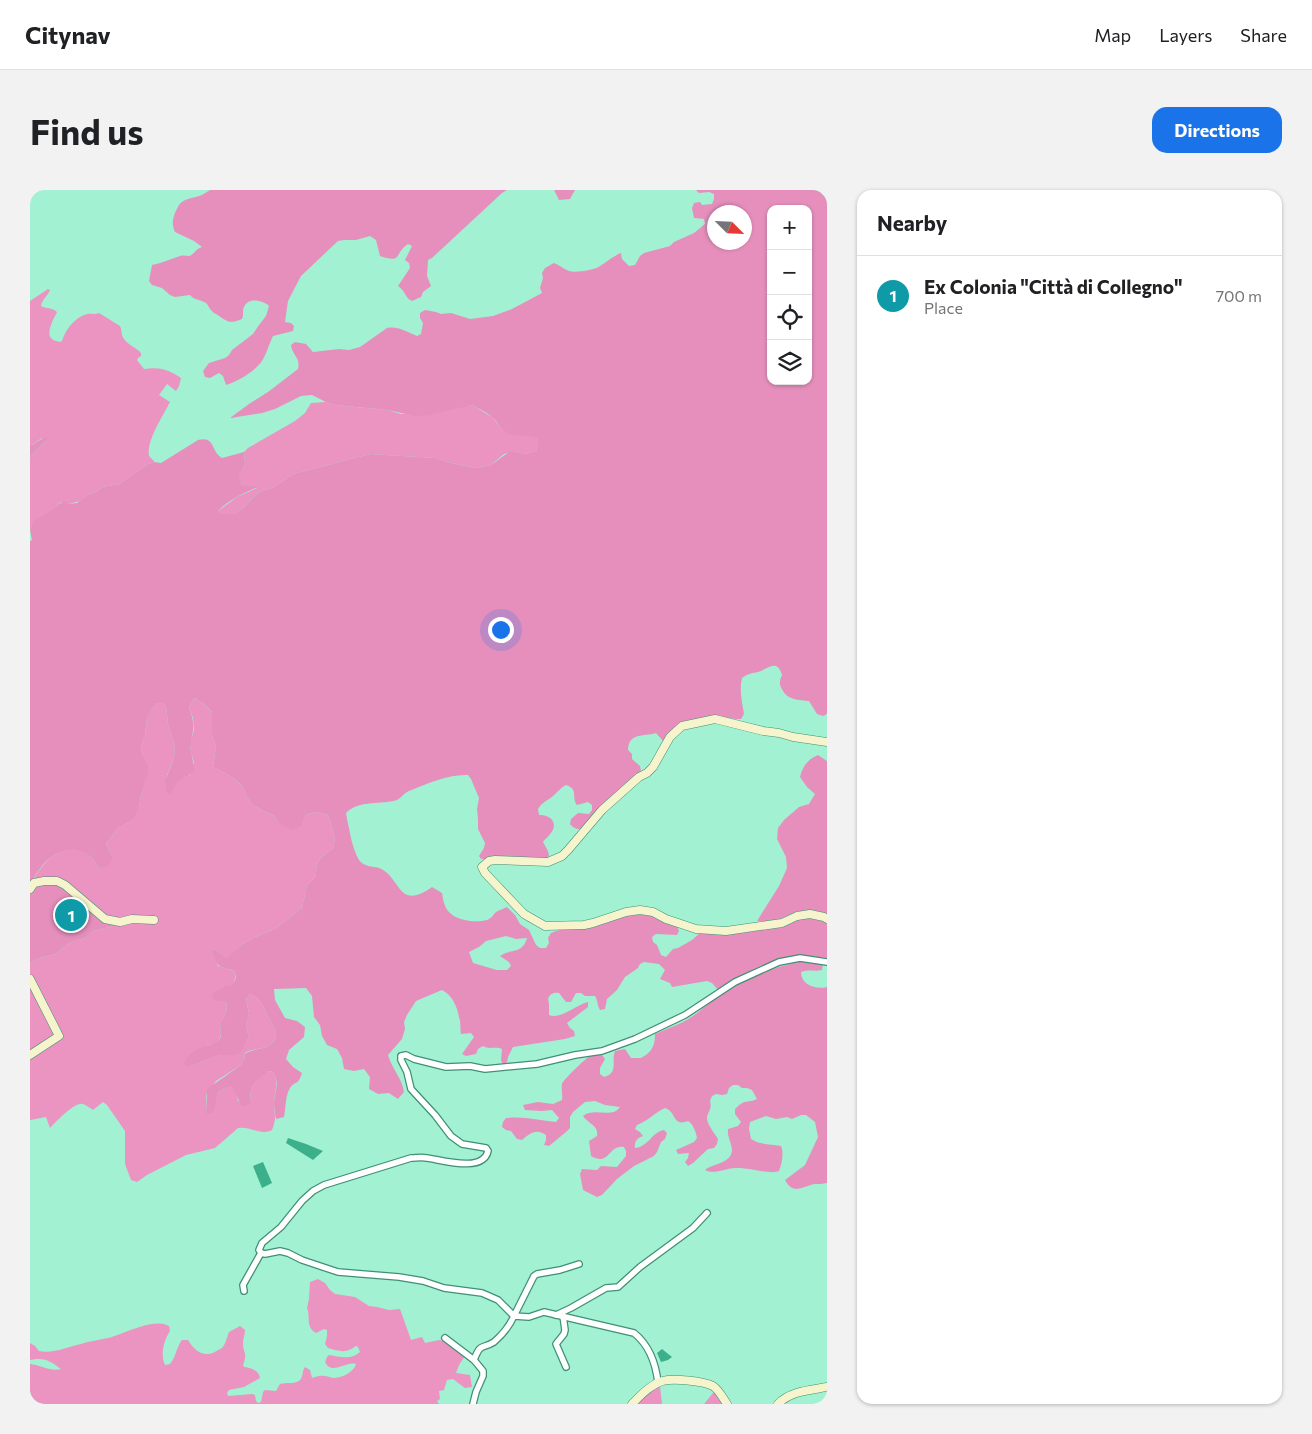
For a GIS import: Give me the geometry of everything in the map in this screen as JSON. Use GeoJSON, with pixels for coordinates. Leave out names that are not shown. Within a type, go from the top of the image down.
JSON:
{"type":"FeatureCollection","features":[{"type":"Feature","properties":{"kind":"street"},"geometry":{"type":"LineString","coordinates":[[827,742],[763,731],[715,719],[682,726],[670,737],[653,767],[602,810],[562,856],[548,862],[495,860],[489,861],[482,867],[484,873],[520,910],[535,921],[546,926],[584,924],[640,910],[653,912],[666,919],[696,929],[718,931],[741,930],[772,925],[782,923],[797,916],[810,914],[827,919]]}},
{"type":"Feature","properties":{"kind":"street"},"geometry":{"type":"LineString","coordinates":[[30,889],[34,883],[57,881],[65,885],[105,919],[120,922],[132,919],[154,920]]}},
{"type":"Feature","properties":{"kind":"street"},"geometry":{"type":"LineString","coordinates":[[244,1291],[244,1285],[261,1253],[259,1250],[262,1243],[281,1227],[313,1191],[324,1185],[411,1158],[425,1158],[460,1164],[485,1159],[488,1151],[486,1148],[462,1144],[455,1140],[415,1095],[411,1089],[405,1066],[400,1060],[401,1056],[406,1054],[414,1059],[446,1067],[470,1066],[485,1069],[537,1064],[602,1050],[634,1039],[686,1015],[735,982],[779,962],[800,958],[827,962]]}},
{"type":"Feature","properties":{"kind":"street"},"geometry":{"type":"LineString","coordinates":[[30,979],[59,1036],[30,1055]]}},
{"type":"Feature","properties":{"kind":"street"},"geometry":{"type":"LineString","coordinates":[[556,1315],[606,1288],[618,1287],[640,1267],[693,1228],[707,1213]]}},
{"type":"Feature","properties":{"kind":"street"},"geometry":{"type":"LineString","coordinates":[[261,1253],[280,1251],[338,1272],[399,1277],[423,1281],[450,1289],[482,1293],[498,1300],[514,1316],[529,1317],[544,1312],[634,1334],[644,1344],[662,1382]]}},
{"type":"Feature","properties":{"kind":"street"},"geometry":{"type":"LineString","coordinates":[[474,1360],[482,1346],[489,1345],[496,1340],[511,1323],[534,1276],[579,1264]]}},
{"type":"Feature","properties":{"kind":"street"},"geometry":{"type":"LineString","coordinates":[[563,1316],[565,1330],[556,1344],[566,1367]]}},
{"type":"Feature","properties":{"kind":"street"},"geometry":{"type":"LineString","coordinates":[[445,1338],[474,1360],[483,1372],[473,1404]]}},
{"type":"Feature","properties":{"kind":"street"},"geometry":{"type":"LineString","coordinates":[[632,1404],[648,1389],[662,1382],[701,1382],[713,1386],[719,1391],[727,1404]]}},
{"type":"Feature","properties":{"kind":"street"},"geometry":{"type":"LineString","coordinates":[[778,1404],[794,1394],[827,1387]]}},
{"type":"Feature","properties":{"kind":"shaded area"},"geometry":{"type":"Polygon","coordinates":[[[210,190],[507,190],[428,260],[427,276],[431,286],[423,292],[421,297],[412,301],[398,286],[410,268],[409,263],[405,260],[412,246],[408,244],[392,259],[380,256],[376,240],[370,236],[356,240],[338,241],[301,276],[288,301],[285,322],[291,323],[294,326],[293,331],[273,336],[259,365],[246,376],[226,385],[223,376],[219,373],[210,378],[205,377],[203,371],[209,363],[225,358],[232,350],[253,334],[266,316],[269,306],[260,301],[249,302],[243,308],[242,319],[229,322],[213,312],[204,302],[190,295],[175,297],[162,288],[152,285],[149,281],[152,265],[181,256],[189,256],[202,247],[175,232],[173,221],[177,208],[182,202],[200,196],[210,190]]]}},
{"type":"Feature","properties":{"kind":"shaded area"},"geometry":{"type":"Polygon","coordinates":[[[554,190],[575,190],[570,199],[559,200],[554,190]]]}},
{"type":"Feature","properties":{"kind":"shaded area"},"geometry":{"type":"Polygon","coordinates":[[[696,190],[827,190],[827,714],[823,716],[817,714],[809,701],[794,699],[785,694],[780,685],[782,675],[778,667],[772,666],[742,678],[741,696],[744,714],[741,719],[712,716],[687,721],[677,726],[663,741],[656,733],[637,736],[631,740],[628,750],[632,754],[632,759],[640,766],[641,771],[612,797],[584,828],[578,829],[573,827],[570,824],[571,819],[578,813],[589,814],[592,810],[592,805],[588,802],[577,805],[574,791],[570,787],[564,786],[541,805],[538,809],[539,815],[549,817],[554,825],[551,833],[543,842],[548,851],[549,856],[547,858],[481,859],[479,856],[485,843],[478,829],[477,809],[479,798],[468,775],[445,778],[409,791],[396,800],[356,806],[346,813],[353,845],[359,860],[366,865],[386,872],[406,894],[412,896],[421,894],[432,887],[442,893],[445,905],[452,915],[467,920],[487,920],[496,912],[507,907],[520,924],[529,930],[536,945],[540,948],[546,948],[549,943],[548,938],[551,933],[556,931],[636,912],[648,914],[677,926],[679,931],[677,935],[656,934],[652,937],[661,955],[666,957],[673,949],[692,940],[700,933],[753,931],[781,926],[795,919],[809,917],[823,920],[827,923],[827,958],[812,956],[788,957],[745,974],[718,990],[712,983],[707,981],[672,987],[670,983],[660,979],[665,970],[659,964],[644,962],[625,977],[617,990],[607,999],[605,1009],[600,1010],[595,996],[585,996],[581,993],[576,993],[571,1002],[566,1002],[559,993],[551,995],[548,999],[549,1015],[553,1016],[563,1014],[588,1002],[588,1007],[567,1023],[574,1031],[575,1036],[513,1047],[507,1062],[503,1065],[501,1060],[502,1049],[499,1048],[483,1046],[478,1049],[476,1054],[466,1056],[462,1054],[474,1037],[471,1033],[461,1034],[460,1019],[455,1005],[449,995],[442,990],[416,1001],[404,1022],[405,1029],[402,1039],[388,1055],[403,1087],[404,1092],[398,1099],[389,1093],[378,1094],[369,1089],[370,1077],[364,1069],[354,1071],[344,1069],[342,1058],[337,1049],[327,1045],[322,1036],[320,1025],[314,1017],[312,996],[306,988],[274,989],[275,1000],[285,1018],[297,1021],[305,1027],[304,1037],[289,1050],[286,1059],[302,1073],[299,1080],[288,1091],[284,1117],[276,1119],[274,1102],[277,1087],[276,1080],[273,1072],[268,1071],[253,1084],[251,1103],[247,1106],[242,1106],[231,1087],[224,1088],[218,1093],[212,1114],[206,1113],[207,1089],[241,1065],[245,1054],[271,1044],[276,1037],[273,1026],[261,1003],[250,994],[246,998],[249,1014],[246,1026],[249,1037],[241,1052],[237,1055],[220,1055],[188,1067],[184,1063],[194,1052],[215,1043],[220,1038],[220,1023],[226,1013],[227,1004],[226,1001],[217,1001],[212,998],[213,993],[228,985],[231,986],[236,979],[234,971],[217,964],[211,948],[226,959],[243,944],[275,929],[302,908],[307,885],[316,876],[320,860],[333,849],[335,838],[328,815],[315,812],[306,815],[302,825],[293,830],[282,825],[274,816],[254,806],[242,786],[234,778],[213,767],[216,746],[212,735],[212,712],[194,698],[189,708],[193,725],[191,749],[194,771],[178,782],[171,794],[166,792],[165,781],[174,758],[175,746],[168,724],[166,706],[156,703],[147,718],[145,735],[141,746],[141,751],[148,767],[148,773],[139,806],[131,821],[117,829],[106,844],[112,856],[112,861],[106,867],[98,867],[91,857],[85,853],[78,850],[65,851],[52,856],[36,874],[34,879],[58,879],[111,917],[113,922],[110,927],[93,931],[85,938],[69,943],[56,954],[39,958],[30,963],[30,541],[32,540],[30,530],[34,521],[64,501],[69,504],[77,503],[102,487],[119,484],[148,464],[154,462],[161,463],[198,440],[204,439],[210,442],[222,458],[244,452],[245,464],[240,474],[240,482],[242,485],[258,487],[227,503],[218,511],[222,514],[234,514],[259,492],[274,487],[293,474],[370,454],[436,458],[475,468],[491,465],[509,452],[514,451],[525,454],[536,451],[538,439],[530,436],[514,436],[507,433],[486,412],[472,405],[416,416],[387,410],[335,405],[312,395],[301,396],[275,409],[262,413],[230,418],[298,369],[299,365],[291,345],[295,342],[306,344],[313,352],[339,349],[349,350],[360,347],[387,328],[399,329],[417,336],[421,334],[423,323],[420,313],[425,310],[441,314],[451,313],[470,319],[493,316],[512,309],[542,293],[540,288],[543,278],[542,273],[545,268],[554,263],[569,271],[585,271],[597,267],[621,253],[622,259],[629,266],[635,265],[644,253],[670,246],[674,242],[694,233],[705,224],[704,219],[694,218],[692,208],[694,203],[700,202],[702,205],[712,204],[714,194],[709,192],[699,193],[696,190]],[[506,936],[486,941],[469,952],[473,963],[497,970],[507,970],[511,966],[509,962],[500,956],[522,947],[527,938],[516,939],[506,936]]]}},
{"type":"Feature","properties":{"kind":"shaded area"},"geometry":{"type":"Polygon","coordinates":[[[48,289],[50,290],[41,306],[57,312],[49,334],[53,340],[62,341],[68,328],[78,318],[87,314],[99,313],[120,326],[124,339],[141,353],[137,360],[144,369],[163,369],[181,378],[176,391],[167,384],[159,395],[170,402],[150,443],[149,456],[154,462],[119,484],[102,487],[80,501],[69,504],[61,502],[52,511],[37,520],[30,530],[30,457],[46,441],[42,438],[30,446],[30,301],[48,289]]]}},
{"type":"Feature","properties":{"kind":"shaded area"},"geometry":{"type":"Polygon","coordinates":[[[326,402],[335,405],[387,410],[401,414],[472,405],[492,417],[504,431],[514,435],[534,436],[538,439],[538,445],[536,451],[525,454],[514,451],[504,454],[491,465],[475,468],[436,458],[370,454],[293,474],[274,487],[259,492],[234,514],[222,514],[218,511],[237,497],[257,488],[242,485],[240,482],[239,474],[245,464],[244,452],[295,421],[305,413],[311,403],[326,402]]]}},
{"type":"Feature","properties":{"kind":"shaded area"},"geometry":{"type":"Polygon","coordinates":[[[45,437],[46,441],[30,457],[30,446],[45,437]]]}},
{"type":"Feature","properties":{"kind":"shaded area"},"geometry":{"type":"Polygon","coordinates":[[[194,698],[212,712],[212,735],[216,746],[213,767],[234,778],[242,786],[254,806],[274,816],[282,824],[302,825],[306,815],[315,812],[328,815],[335,838],[333,849],[320,860],[316,876],[307,885],[302,908],[275,929],[243,944],[226,960],[211,948],[218,966],[234,971],[235,980],[231,988],[217,1001],[226,1001],[227,1008],[220,1023],[221,1034],[219,1040],[214,1044],[208,1045],[188,1067],[220,1055],[231,1055],[244,1046],[249,1037],[246,1026],[249,1014],[246,997],[250,994],[257,998],[275,1029],[276,1037],[268,1046],[245,1053],[241,1065],[216,1081],[206,1095],[206,1112],[212,1114],[218,1093],[225,1088],[231,1087],[236,1090],[238,1101],[251,1103],[253,1084],[267,1071],[273,1072],[276,1083],[275,1118],[272,1130],[263,1132],[238,1128],[215,1148],[186,1155],[137,1182],[131,1180],[125,1164],[125,1131],[103,1102],[93,1110],[83,1104],[79,1104],[65,1113],[50,1128],[46,1117],[30,1120],[30,963],[39,958],[56,954],[69,943],[85,938],[93,931],[110,927],[34,880],[47,861],[65,850],[71,849],[85,852],[98,867],[112,861],[112,856],[106,844],[117,829],[131,821],[139,806],[146,778],[146,761],[141,751],[141,746],[145,735],[147,718],[156,703],[166,706],[168,724],[175,746],[174,758],[165,786],[190,775],[194,763],[191,741],[194,730],[193,718],[189,708],[194,698]]]}},
{"type":"Feature","properties":{"kind":"shaded area"},"geometry":{"type":"Polygon","coordinates":[[[818,755],[827,761],[827,916],[798,911],[775,921],[757,921],[779,886],[787,868],[786,857],[777,839],[778,828],[799,807],[809,804],[815,794],[800,777],[806,764],[818,755]]]}},
{"type":"Feature","properties":{"kind":"shaded area"},"geometry":{"type":"Polygon","coordinates":[[[803,961],[823,964],[822,970],[801,972],[806,983],[818,988],[827,987],[827,1183],[795,1189],[788,1185],[785,1180],[805,1165],[818,1137],[815,1122],[806,1115],[792,1119],[787,1117],[776,1119],[766,1116],[750,1122],[751,1139],[781,1146],[782,1158],[779,1171],[771,1172],[741,1168],[713,1172],[705,1170],[729,1158],[732,1149],[728,1129],[738,1126],[741,1122],[735,1114],[735,1109],[744,1102],[757,1099],[752,1090],[738,1085],[733,1085],[729,1088],[727,1094],[712,1096],[710,1101],[707,1119],[718,1139],[714,1148],[708,1149],[688,1166],[685,1162],[689,1153],[678,1154],[676,1150],[694,1142],[697,1138],[695,1131],[690,1122],[677,1121],[669,1110],[665,1108],[637,1125],[635,1129],[643,1136],[636,1140],[635,1148],[643,1145],[660,1131],[664,1130],[667,1133],[654,1156],[634,1166],[617,1179],[602,1195],[597,1197],[583,1190],[580,1174],[582,1169],[597,1170],[601,1166],[617,1167],[626,1156],[626,1151],[624,1147],[619,1147],[602,1159],[591,1156],[589,1141],[597,1136],[597,1132],[595,1127],[583,1116],[592,1112],[608,1113],[620,1107],[605,1105],[595,1101],[585,1102],[570,1117],[570,1128],[549,1146],[544,1145],[546,1135],[542,1133],[533,1132],[522,1140],[517,1139],[511,1131],[502,1127],[506,1118],[525,1118],[556,1122],[559,1118],[552,1110],[525,1110],[523,1105],[538,1102],[553,1104],[562,1100],[563,1082],[590,1056],[602,1055],[605,1059],[600,1068],[600,1074],[604,1077],[609,1075],[614,1066],[615,1051],[625,1049],[631,1058],[641,1058],[652,1048],[655,1034],[690,1018],[717,996],[737,984],[780,966],[803,961]]]}},
{"type":"Feature","properties":{"kind":"shaded area"},"geometry":{"type":"Polygon","coordinates":[[[288,1138],[323,1151],[313,1160],[286,1143],[288,1138]]]}},
{"type":"Feature","properties":{"kind":"shaded area"},"geometry":{"type":"Polygon","coordinates":[[[263,1162],[272,1183],[262,1188],[253,1166],[263,1162]]]}},
{"type":"Feature","properties":{"kind":"shaded area"},"geometry":{"type":"Polygon","coordinates":[[[318,1279],[325,1283],[335,1294],[355,1297],[369,1306],[389,1310],[400,1309],[411,1340],[422,1337],[425,1343],[439,1340],[444,1341],[465,1356],[456,1373],[470,1375],[472,1387],[465,1388],[453,1379],[447,1380],[444,1390],[439,1391],[440,1399],[437,1401],[439,1404],[30,1404],[30,1364],[53,1370],[61,1369],[47,1360],[30,1360],[30,1343],[39,1351],[55,1351],[155,1324],[169,1326],[170,1331],[164,1343],[163,1352],[165,1365],[170,1364],[182,1340],[188,1340],[199,1352],[211,1354],[222,1348],[229,1332],[240,1326],[245,1330],[243,1346],[245,1358],[243,1365],[256,1371],[260,1378],[244,1387],[229,1390],[228,1396],[252,1394],[255,1395],[258,1403],[261,1402],[265,1390],[276,1391],[280,1384],[299,1381],[302,1378],[305,1367],[310,1370],[312,1378],[317,1376],[336,1378],[344,1376],[353,1370],[356,1364],[331,1368],[325,1362],[327,1357],[329,1355],[349,1357],[360,1352],[356,1346],[345,1351],[328,1348],[325,1344],[327,1330],[324,1329],[316,1333],[309,1325],[307,1308],[310,1282],[318,1279]]]}},
{"type":"Feature","properties":{"kind":"shaded area"},"geometry":{"type":"Polygon","coordinates":[[[662,1349],[672,1357],[661,1362],[657,1353],[662,1349]]]}},
{"type":"Feature","properties":{"kind":"shaded area"},"geometry":{"type":"Polygon","coordinates":[[[660,1386],[662,1404],[635,1404],[653,1389],[660,1386]]]}},
{"type":"Feature","properties":{"kind":"shaded area"},"geometry":{"type":"Polygon","coordinates":[[[715,1392],[723,1404],[704,1404],[713,1393],[715,1392]]]}},
{"type":"Feature","properties":{"kind":"place","name":"Ex Colonia \"Città di Collegno\""},"geometry":{"type":"Point","coordinates":[71,915]}}]}
